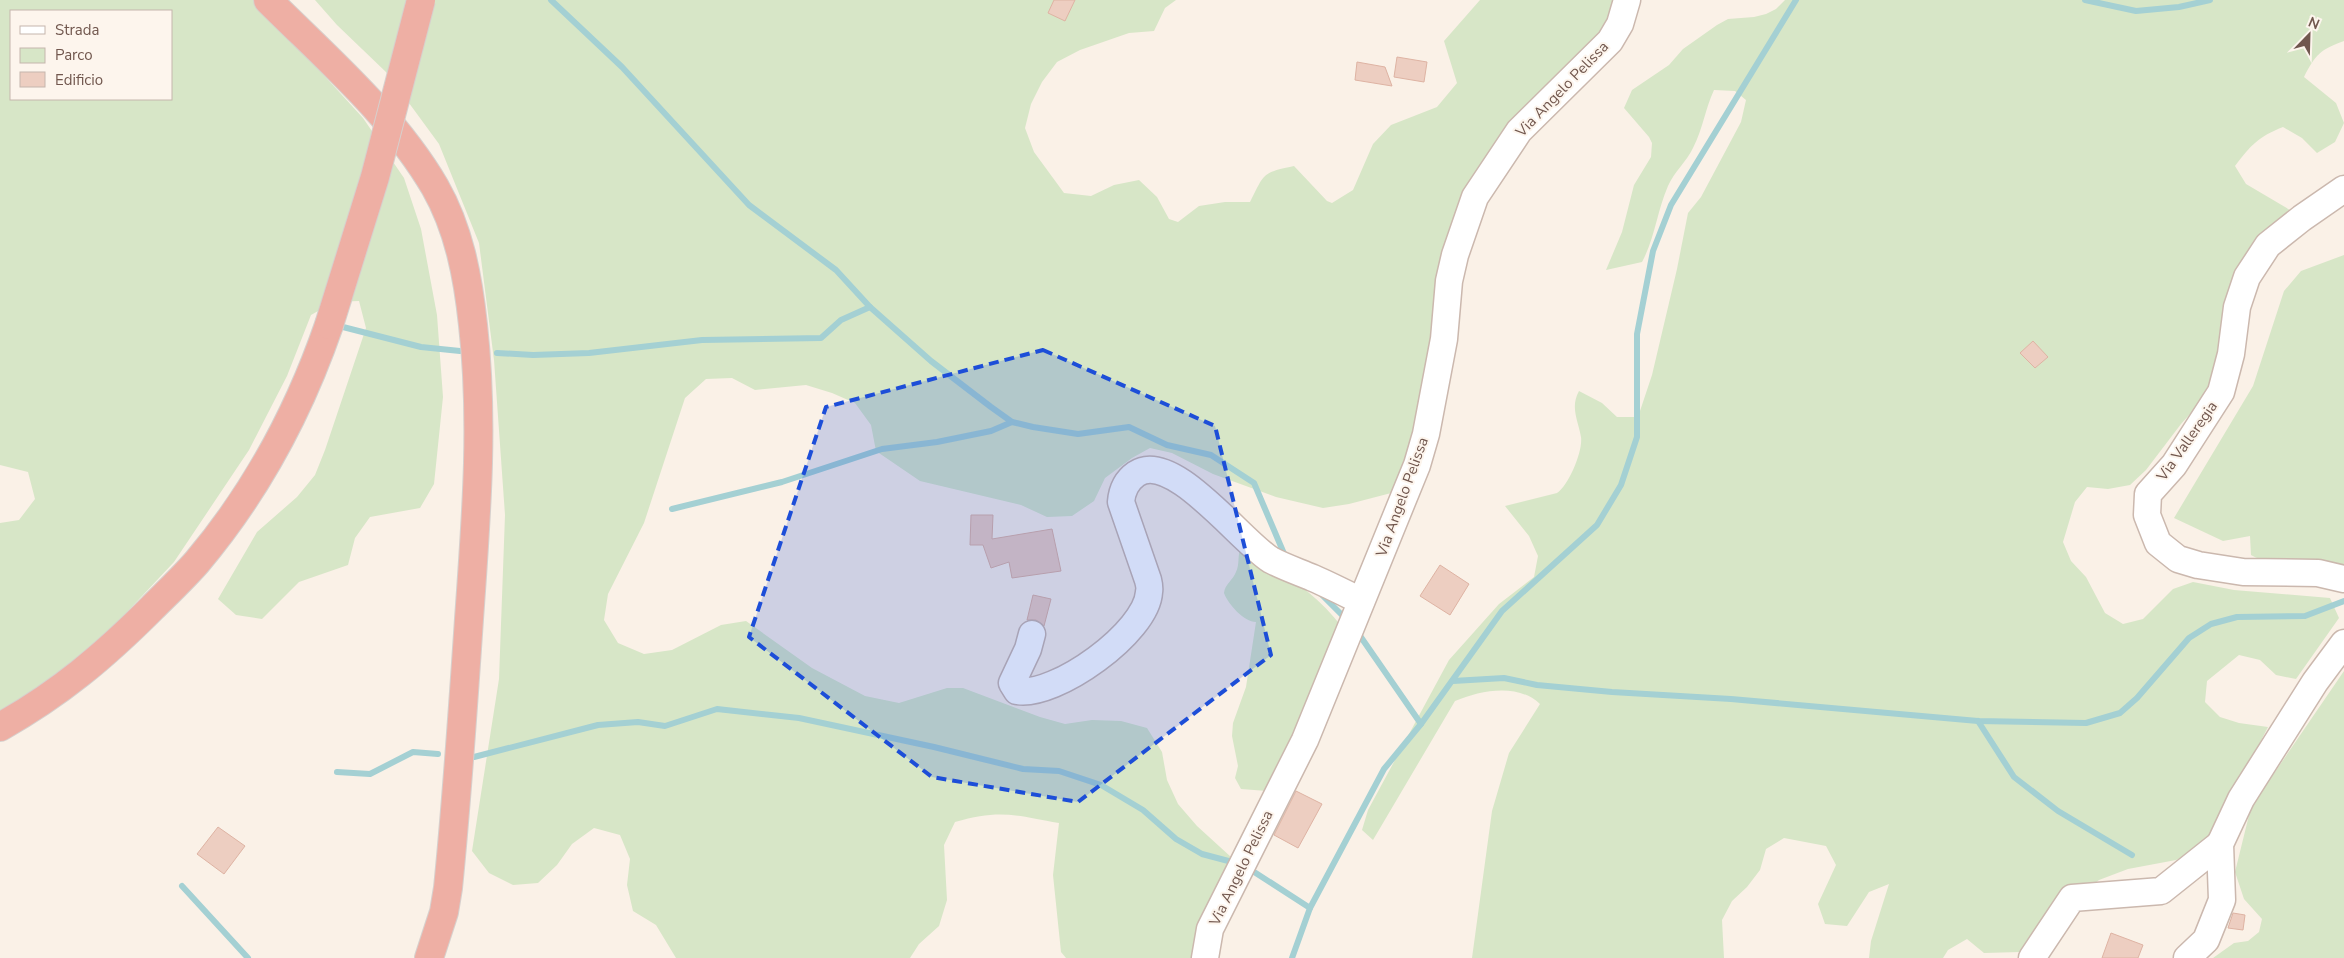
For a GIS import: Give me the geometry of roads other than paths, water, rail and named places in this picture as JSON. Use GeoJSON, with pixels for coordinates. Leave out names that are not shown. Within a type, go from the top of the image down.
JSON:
{"type":"FeatureCollection","features":[{"type":"Feature","properties":{"kind":"highway"},"geometry":{"type":"LineString","coordinates":[[268,0],[373,106],[414,155],[435,187],[460,242],[476,355],[480,430],[476,515],[448,888],[444,912],[430,958]]}},
{"type":"Feature","properties":{"kind":"highway"},"geometry":{"type":"LineString","coordinates":[[0,727],[76,678],[124,636],[196,563],[249,492],[279,442],[301,399],[329,325],[375,177],[421,0]]}},
{"type":"Feature","properties":{"kind":"street","name":"Via Angelo Pelissa"},"geometry":{"type":"LineString","coordinates":[[1206,958],[1210,929],[1305,740],[1417,464],[1426,434],[1444,339],[1449,280],[1454,255],[1475,197],[1519,131],[1610,41],[1620,24],[1627,0]]}},
{"type":"Feature","properties":{"kind":"street","name":"Via Valleregia"},"geometry":{"type":"LineString","coordinates":[[2344,190],[2302,218],[2268,245],[2247,277],[2238,307],[2231,354],[2221,392],[2174,465],[2148,494],[2147,514],[2158,543],[2178,559],[2198,565],[2243,572],[2318,573],[2344,579]]}},
{"type":"Feature","properties":{"kind":"street"},"geometry":{"type":"LineString","coordinates":[[1032,634],[1028,649],[1012,683],[1017,691],[1026,692],[1060,682],[1094,662],[1120,640],[1140,614],[1150,593],[1148,580],[1121,502],[1122,490],[1129,479],[1144,471],[1163,470],[1172,474],[1187,485],[1256,550],[1272,560],[1361,601]]}},
{"type":"Feature","properties":{"kind":"street"},"geometry":{"type":"LineString","coordinates":[[2032,958],[2072,898],[2161,891],[2220,844],[2241,799],[2315,682],[2344,643]]}},
{"type":"Feature","properties":{"kind":"street"},"geometry":{"type":"LineString","coordinates":[[2187,958],[2206,940],[2222,900],[2220,844]]}},
{"type":"Feature","properties":{"kind":"waterway"},"geometry":{"type":"LineString","coordinates":[[551,0],[622,67],[749,205],[836,270],[870,307],[931,361],[991,407],[1012,422],[1033,427],[1078,434],[1129,427],[1167,445],[1211,455],[1254,483],[1285,556]]}},
{"type":"Feature","properties":{"kind":"waterway"},"geometry":{"type":"LineString","coordinates":[[1292,958],[1310,908],[1384,769],[1421,724],[1502,611],[1597,525],[1621,485],[1637,437],[1637,334],[1653,251],[1671,205],[1796,0]]}},
{"type":"Feature","properties":{"kind":"waterway"},"geometry":{"type":"LineString","coordinates":[[2085,0],[2136,11],[2179,7],[2210,0]]}},
{"type":"Feature","properties":{"kind":"waterway"},"geometry":{"type":"LineString","coordinates":[[497,353],[533,355],[589,353],[702,340],[821,338],[841,320],[870,307]]}},
{"type":"Feature","properties":{"kind":"waterway"},"geometry":{"type":"LineString","coordinates":[[343,327],[421,347],[460,351]]}},
{"type":"Feature","properties":{"kind":"waterway"},"geometry":{"type":"LineString","coordinates":[[672,509],[782,482],[882,449],[937,442],[991,431],[1012,422]]}},
{"type":"Feature","properties":{"kind":"waterway"},"geometry":{"type":"LineString","coordinates":[[1319,592],[1348,621]]}},
{"type":"Feature","properties":{"kind":"waterway"},"geometry":{"type":"LineString","coordinates":[[1453,681],[1504,678],[1537,685],[1612,692],[1731,699],[1978,721],[2086,723],[2120,713],[2137,698],[2189,638],[2211,624],[2237,617],[2305,616],[2344,601]]}},
{"type":"Feature","properties":{"kind":"waterway"},"geometry":{"type":"LineString","coordinates":[[1356,630],[1421,724]]}},
{"type":"Feature","properties":{"kind":"waterway"},"geometry":{"type":"LineString","coordinates":[[474,757],[598,725],[638,722],[665,726],[717,709],[799,718],[934,747],[1023,769],[1059,771],[1101,785],[1143,810],[1176,839],[1202,854],[1236,863]]}},
{"type":"Feature","properties":{"kind":"waterway"},"geometry":{"type":"LineString","coordinates":[[1978,721],[2014,777],[2058,811],[2132,855]]}},
{"type":"Feature","properties":{"kind":"waterway"},"geometry":{"type":"LineString","coordinates":[[337,772],[370,774],[413,752],[438,754]]}},
{"type":"Feature","properties":{"kind":"waterway"},"geometry":{"type":"LineString","coordinates":[[1248,868],[1310,908]]}},
{"type":"Feature","properties":{"kind":"waterway"},"geometry":{"type":"LineString","coordinates":[[182,886],[248,958]]}}]}
